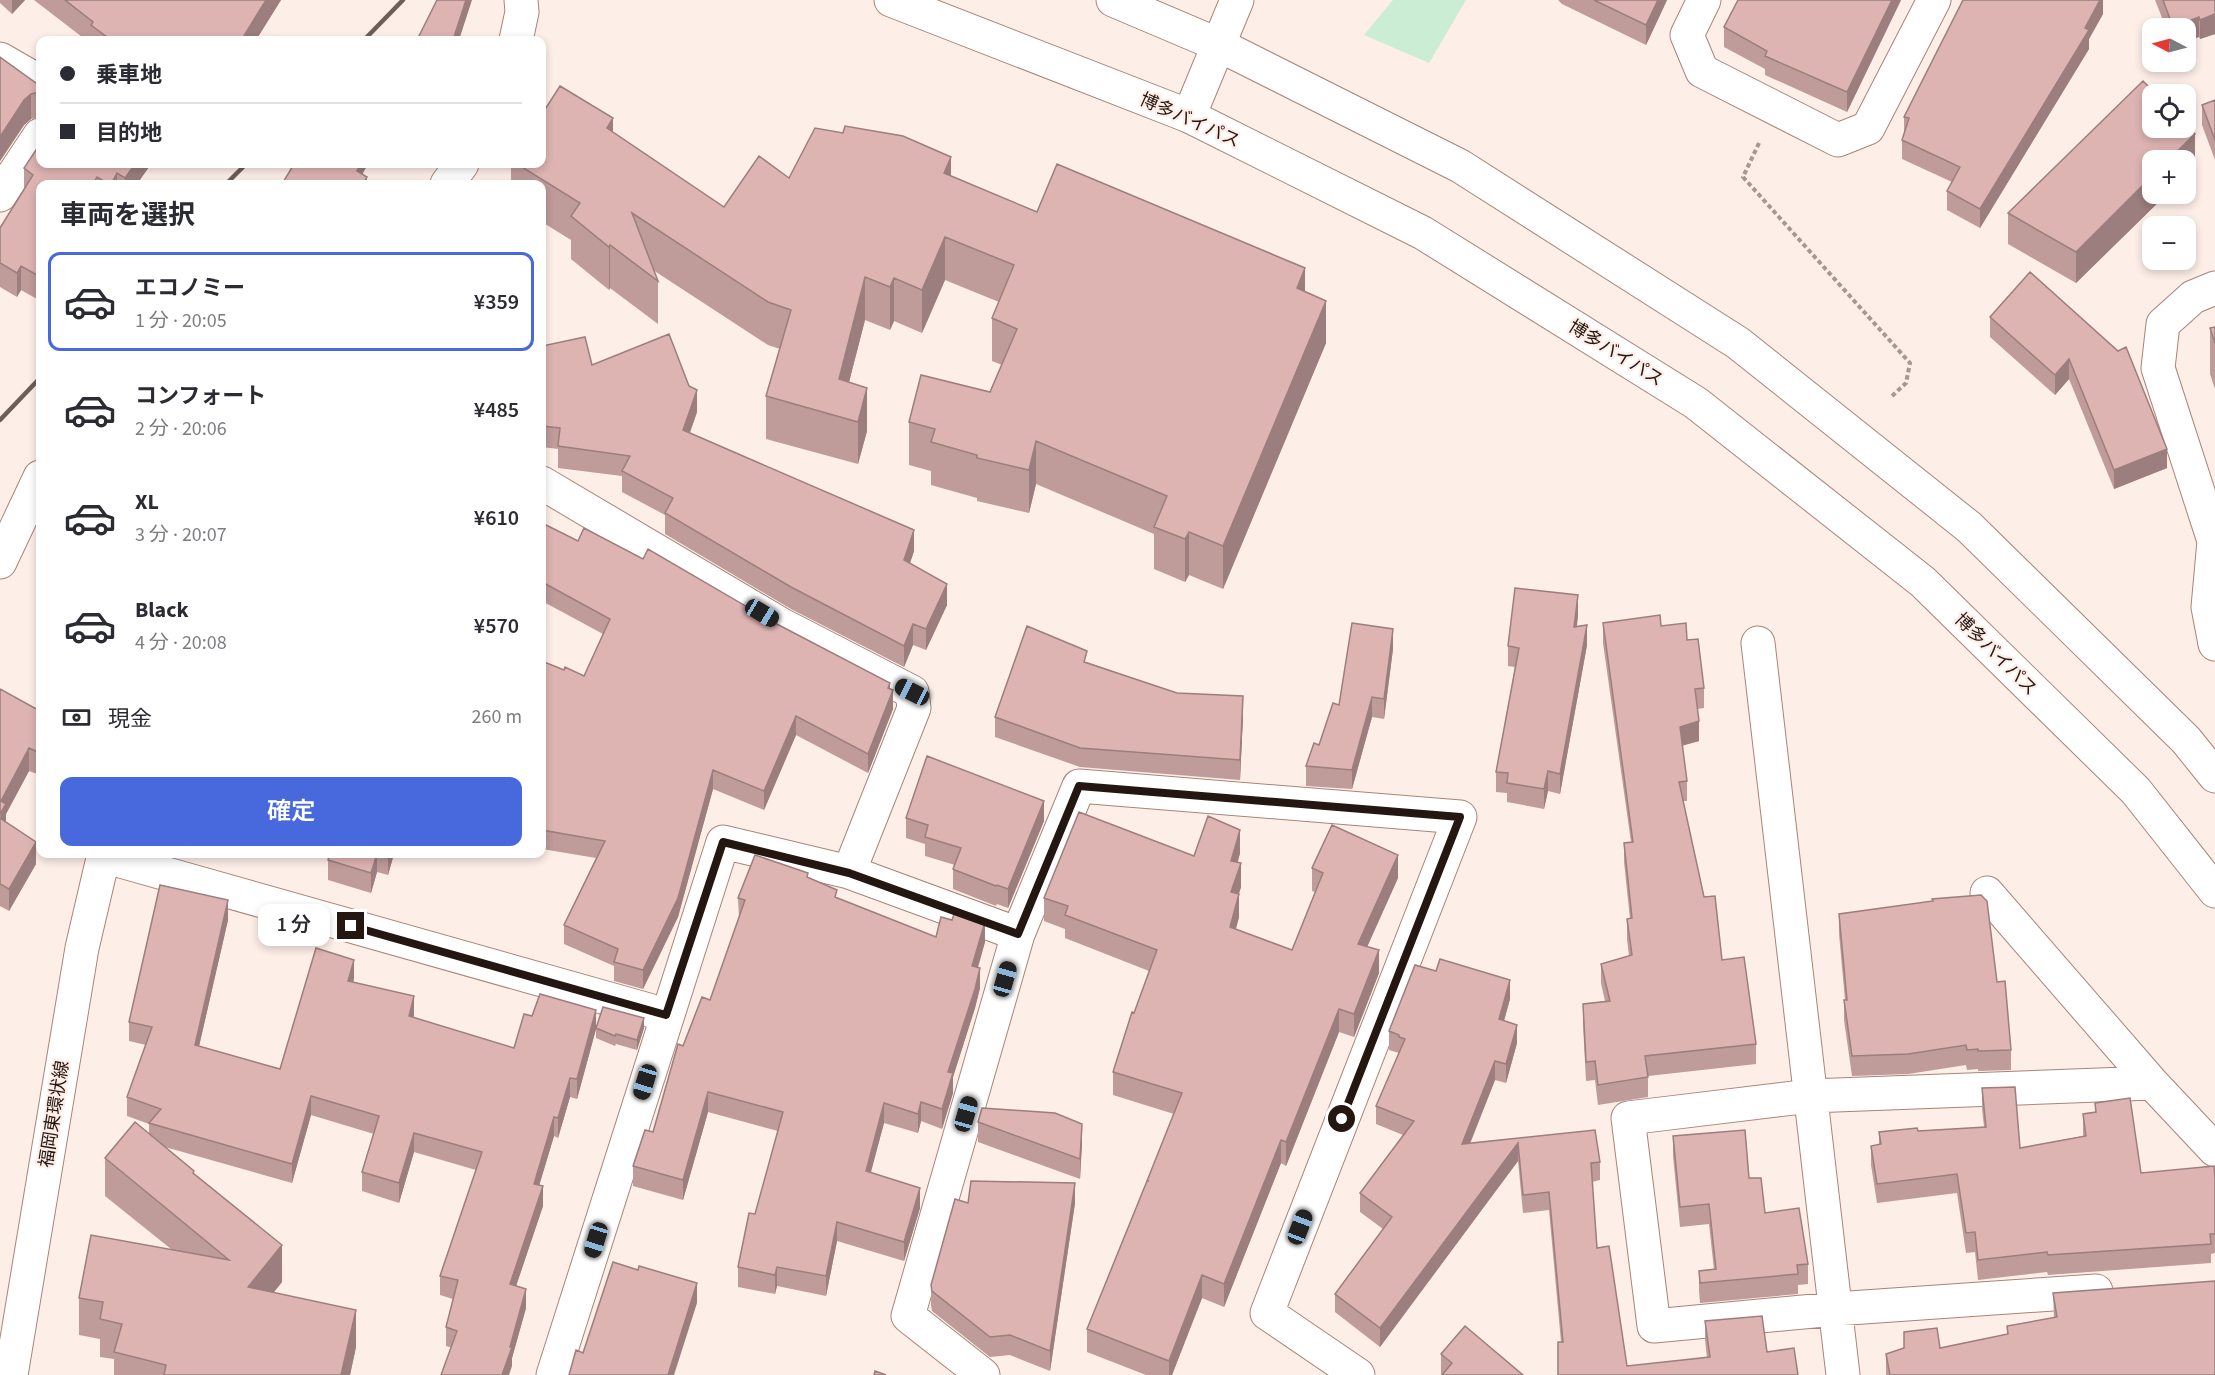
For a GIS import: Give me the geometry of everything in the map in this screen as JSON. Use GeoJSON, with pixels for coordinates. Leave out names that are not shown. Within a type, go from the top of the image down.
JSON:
{"type":"FeatureCollection","features":[{"type":"Feature","properties":{"kind":"main road"},"geometry":{"type":"LineString","coordinates":[[517,36],[522,12],[521,0]]}},
{"type":"Feature","properties":{"kind":"main road","name":"博多バイパス"},"geometry":{"type":"LineString","coordinates":[[891,0],[1189,116],[1423,233],[1696,403],[1923,582],[2136,791],[2215,891]]}},
{"type":"Feature","properties":{"kind":"main road"},"geometry":{"type":"LineString","coordinates":[[1113,0],[1219,45],[1460,166],[1738,343],[1969,527],[2186,740],[2215,776]]}},
{"type":"Feature","properties":{"kind":"main road"},"geometry":{"type":"LineString","coordinates":[[1189,116],[1237,0]]}},
{"type":"Feature","properties":{"kind":"main road"},"geometry":{"type":"LineString","coordinates":[[1704,0],[1688,35],[1702,71],[1838,140],[1868,129],[1934,0]]}},
{"type":"Feature","properties":{"kind":"main road"},"geometry":{"type":"LineString","coordinates":[[0,59],[36,80]]}},
{"type":"Feature","properties":{"kind":"main road"},"geometry":{"type":"LineString","coordinates":[[0,195],[36,141]]}},
{"type":"Feature","properties":{"kind":"main road"},"geometry":{"type":"LineString","coordinates":[[2215,288],[2193,297],[2163,324],[2158,368],[2214,541],[2211,605],[2215,644]]}},
{"type":"Feature","properties":{"kind":"main road"},"geometry":{"type":"LineString","coordinates":[[546,485],[782,625],[912,692],[914,708],[849,873]]}},
{"type":"Feature","properties":{"kind":"main road"},"geometry":{"type":"LineString","coordinates":[[0,562],[36,486]]}},
{"type":"Feature","properties":{"kind":"main road"},"geometry":{"type":"LineString","coordinates":[[1758,643],[1843,1375]]}},
{"type":"Feature","properties":{"kind":"main road"},"geometry":{"type":"LineString","coordinates":[[983,1375],[908,1316],[1018,934],[1079,786],[1460,817],[1267,1313],[1358,1375]]}},
{"type":"Feature","properties":{"kind":"main road"},"geometry":{"type":"LineString","coordinates":[[553,1375],[723,842],[849,873],[1018,934]]}},
{"type":"Feature","properties":{"kind":"main road","name":"福岡東環状線"},"geometry":{"type":"LineString","coordinates":[[11,1375],[82,948],[102,858]]}},
{"type":"Feature","properties":{"kind":"main road"},"geometry":{"type":"LineString","coordinates":[[114,858],[666,1015]]}},
{"type":"Feature","properties":{"kind":"main road"},"geometry":{"type":"LineString","coordinates":[[1987,893],[2152,1083],[2215,1150]]}},
{"type":"Feature","properties":{"kind":"main road"},"geometry":{"type":"LineString","coordinates":[[2120,1289],[1654,1326],[1628,1118],[1810,1096],[2152,1083]]}},
{"type":"Feature","properties":{"kind":"path"},"geometry":{"type":"LineString","coordinates":[[1775,108],[1743,177],[1910,363],[1906,383],[1890,398]]}},
{"type":"Feature","properties":{"kind":"green space"},"geometry":{"type":"Polygon","coordinates":[[[1393,0],[1466,0],[1429,63],[1364,35],[1393,0]]]}},
{"type":"Feature","properties":{"kind":"building"},"geometry":{"type":"Polygon","coordinates":[[[65,0],[266,0],[244,36],[106,36],[91,25],[93,22],[65,0]]]}},
{"type":"Feature","properties":{"kind":"building"},"geometry":{"type":"Polygon","coordinates":[[[437,0],[466,0],[454,36],[419,36],[437,0]]]}},
{"type":"Feature","properties":{"kind":"building"},"geometry":{"type":"Polygon","coordinates":[[[1594,0],[1658,0],[1646,25],[1594,0]]]}},
{"type":"Feature","properties":{"kind":"building"},"geometry":{"type":"Polygon","coordinates":[[[1738,0],[1892,0],[1847,92],[1765,56],[1767,51],[1724,27],[1738,0]]]}},
{"type":"Feature","properties":{"kind":"building"},"geometry":{"type":"Polygon","coordinates":[[[1963,0],[2100,0],[2085,28],[2089,30],[1980,209],[1947,191],[1960,167],[1902,140],[1909,118],[1904,117],[1963,0]]]}},
{"type":"Feature","properties":{"kind":"building"},"geometry":{"type":"Polygon","coordinates":[[[2163,0],[2215,0],[2215,14],[2200,20],[2199,17],[2170,18],[2163,0]]]}},
{"type":"Feature","properties":{"kind":"building"},"geometry":{"type":"Polygon","coordinates":[[[0,57],[36,83],[36,93],[24,100],[0,137],[0,57]]]}},
{"type":"Feature","properties":{"kind":"building"},"geometry":{"type":"Polygon","coordinates":[[[2143,81],[2146,84],[2142,84],[2142,138],[2191,138],[2178,150],[2142,150],[2142,186],[2076,252],[2008,213],[2143,81]]]}},
{"type":"Feature","properties":{"kind":"building"},"geometry":{"type":"Polygon","coordinates":[[[560,86],[613,118],[607,128],[724,207],[759,156],[789,178],[815,128],[843,133],[845,126],[903,136],[951,157],[944,173],[1037,212],[1057,164],[1305,268],[1297,288],[1326,301],[1223,546],[1189,532],[1185,539],[1154,527],[1167,496],[1036,441],[1029,470],[977,458],[977,455],[931,442],[935,429],[909,422],[921,375],[990,392],[1017,329],[992,318],[1014,265],[945,237],[922,290],[894,278],[890,287],[865,277],[839,379],[867,388],[858,422],[766,396],[791,310],[768,302],[632,213],[658,281],[610,245],[609,247],[571,216],[580,203],[523,168],[546,168],[546,108],[560,86]]]}},
{"type":"Feature","properties":{"kind":"building"},"geometry":{"type":"Polygon","coordinates":[[[2215,100],[2215,140],[2202,105],[2215,100]]]}},
{"type":"Feature","properties":{"kind":"building"},"geometry":{"type":"Polygon","coordinates":[[[36,150],[36,168],[132,168],[125,178],[117,173],[113,180],[102,180],[97,177],[95,180],[36,180],[36,274],[21,266],[17,273],[0,263],[0,228],[33,175],[24,168],[36,150]]]}},
{"type":"Feature","properties":{"kind":"building"},"geometry":{"type":"Polygon","coordinates":[[[292,168],[359,168],[357,171],[367,177],[365,180],[284,180],[292,168]]]}},
{"type":"Feature","properties":{"kind":"building"},"geometry":{"type":"Polygon","coordinates":[[[2030,272],[2118,351],[2126,347],[2167,449],[2114,470],[2069,359],[2055,375],[1990,317],[2030,272]]]}},
{"type":"Feature","properties":{"kind":"building"},"geometry":{"type":"Polygon","coordinates":[[[2215,327],[2215,343],[2210,328],[2215,327]]]}},
{"type":"Feature","properties":{"kind":"building"},"geometry":{"type":"Polygon","coordinates":[[[669,334],[689,386],[697,390],[683,430],[914,530],[904,560],[947,584],[926,629],[913,624],[904,646],[791,587],[665,513],[673,498],[622,471],[630,456],[558,446],[560,428],[546,426],[546,345],[585,337],[592,365],[669,334]]]}},
{"type":"Feature","properties":{"kind":"building"},"geometry":{"type":"Polygon","coordinates":[[[546,525],[578,541],[584,528],[643,559],[648,549],[773,622],[890,683],[888,688],[893,690],[868,754],[796,716],[764,791],[713,770],[678,898],[643,970],[614,962],[618,949],[564,925],[605,841],[546,831],[546,663],[564,670],[565,667],[584,676],[610,619],[546,584],[546,525]]]}},
{"type":"Feature","properties":{"kind":"building"},"geometry":{"type":"Polygon","coordinates":[[[1515,588],[1578,595],[1574,627],[1587,625],[1560,774],[1548,771],[1544,789],[1507,783],[1508,773],[1496,772],[1519,648],[1508,646],[1515,588]]]}},
{"type":"Feature","properties":{"kind":"building"},"geometry":{"type":"Polygon","coordinates":[[[1660,615],[1661,626],[1686,623],[1687,640],[1698,639],[1704,688],[1695,689],[1699,721],[1680,727],[1687,781],[1679,782],[1704,897],[1715,896],[1722,960],[1744,957],[1756,1044],[1645,1056],[1648,1077],[1598,1085],[1595,1061],[1586,1062],[1583,1004],[1610,1001],[1601,964],[1632,955],[1627,919],[1632,918],[1624,843],[1633,842],[1603,623],[1660,615]]]}},
{"type":"Feature","properties":{"kind":"building"},"geometry":{"type":"Polygon","coordinates":[[[1352,623],[1393,629],[1384,699],[1372,697],[1352,770],[1306,766],[1314,743],[1319,745],[1333,703],[1339,705],[1352,623]]]}},
{"type":"Feature","properties":{"kind":"building"},"geometry":{"type":"Polygon","coordinates":[[[1027,626],[1087,651],[1084,662],[1177,693],[1243,696],[1240,760],[1080,748],[995,717],[1027,626]]]}},
{"type":"Feature","properties":{"kind":"building"},"geometry":{"type":"Polygon","coordinates":[[[0,689],[36,709],[36,751],[29,748],[1,801],[6,804],[0,814],[0,689]]]}},
{"type":"Feature","properties":{"kind":"building"},"geometry":{"type":"Polygon","coordinates":[[[927,756],[1044,801],[1008,889],[953,869],[961,848],[925,837],[928,825],[906,818],[927,756]]]}},
{"type":"Feature","properties":{"kind":"building"},"geometry":{"type":"Polygon","coordinates":[[[1079,812],[1194,856],[1208,816],[1240,830],[1231,861],[1241,863],[1231,892],[1239,894],[1230,927],[1292,950],[1323,873],[1312,868],[1332,825],[1398,855],[1358,944],[1379,950],[1354,1014],[1339,1009],[1286,1142],[1281,1140],[1224,1284],[1202,1275],[1169,1361],[1087,1329],[1182,1093],[1113,1072],[1132,1012],[1134,1013],[1157,950],[1065,915],[1068,906],[1044,898],[1079,812]]]}},
{"type":"Feature","properties":{"kind":"building"},"geometry":{"type":"Polygon","coordinates":[[[0,818],[36,842],[9,889],[0,884],[0,818]]]}},
{"type":"Feature","properties":{"kind":"building"},"geometry":{"type":"Polygon","coordinates":[[[755,855],[808,873],[807,877],[837,890],[835,897],[936,937],[941,917],[952,920],[955,911],[985,922],[972,966],[980,968],[948,1072],[953,1073],[942,1109],[921,1102],[918,1114],[884,1103],[866,1171],[920,1188],[904,1242],[837,1222],[826,1276],[777,1267],[775,1275],[738,1267],[749,1213],[755,1214],[783,1112],[708,1092],[683,1180],[633,1166],[645,1130],[653,1132],[678,1044],[683,1046],[702,997],[710,1000],[745,900],[738,898],[755,855]]]}},
{"type":"Feature","properties":{"kind":"building"},"geometry":{"type":"Polygon","coordinates":[[[329,858],[376,858],[371,873],[328,860],[329,858]]]}},
{"type":"Feature","properties":{"kind":"building"},"geometry":{"type":"Polygon","coordinates":[[[160,885],[228,900],[195,1045],[280,1069],[316,948],[354,960],[348,981],[414,996],[409,1016],[514,1048],[524,1014],[532,1016],[540,994],[596,1010],[577,1079],[570,1078],[558,1118],[554,1117],[534,1184],[543,1186],[510,1284],[526,1289],[510,1347],[512,1347],[502,1375],[441,1375],[457,1331],[446,1327],[458,1280],[440,1276],[482,1152],[414,1133],[399,1183],[362,1172],[379,1116],[311,1096],[292,1164],[149,1123],[161,1109],[127,1097],[152,1027],[129,1022],[160,885]]]}},
{"type":"Feature","properties":{"kind":"building"},"geometry":{"type":"Polygon","coordinates":[[[1981,895],[1987,901],[1997,982],[2005,981],[2011,1050],[1967,1050],[1966,1045],[1908,1054],[1852,1056],[1844,1000],[1847,1000],[1839,914],[1933,901],[1932,899],[1981,895]]]}},
{"type":"Feature","properties":{"kind":"building"},"geometry":{"type":"Polygon","coordinates":[[[1440,959],[1510,980],[1499,1019],[1517,1025],[1506,1064],[1495,1061],[1462,1144],[1595,1130],[1600,1162],[1591,1163],[1597,1248],[1609,1246],[1627,1366],[1710,1357],[1705,1321],[1762,1316],[1767,1352],[1794,1348],[1798,1375],[1558,1375],[1558,1342],[1563,1342],[1549,1192],[1523,1195],[1518,1143],[1380,1328],[1335,1294],[1392,1217],[1360,1193],[1414,1121],[1376,1106],[1405,1039],[1389,1031],[1415,965],[1436,971],[1440,959]]]}},
{"type":"Feature","properties":{"kind":"building"},"geometry":{"type":"Polygon","coordinates":[[[603,1007],[644,1018],[637,1040],[616,1034],[615,1036],[596,1028],[603,1007]]]}},
{"type":"Feature","properties":{"kind":"building"},"geometry":{"type":"Polygon","coordinates":[[[2015,1087],[2020,1148],[2086,1136],[2083,1114],[2096,1112],[2095,1103],[2130,1098],[2141,1173],[2214,1166],[2215,1234],[2210,1234],[2211,1244],[2048,1255],[2047,1252],[1978,1260],[1975,1232],[1966,1233],[1957,1174],[1877,1184],[1871,1146],[1881,1144],[1879,1132],[1917,1128],[1918,1131],[1986,1127],[1982,1088],[2015,1087]]]}},
{"type":"Feature","properties":{"kind":"building"},"geometry":{"type":"Polygon","coordinates":[[[982,1108],[1055,1113],[1082,1124],[1080,1159],[978,1122],[982,1108]]]}},
{"type":"Feature","properties":{"kind":"building"},"geometry":{"type":"Polygon","coordinates":[[[135,1122],[194,1171],[193,1173],[282,1245],[248,1287],[356,1310],[341,1375],[164,1375],[166,1365],[114,1352],[122,1324],[100,1319],[103,1302],[79,1298],[91,1235],[229,1260],[105,1158],[135,1122]]]}},
{"type":"Feature","properties":{"kind":"building"},"geometry":{"type":"Polygon","coordinates":[[[1745,1130],[1749,1178],[1761,1178],[1765,1213],[1799,1208],[1808,1264],[1797,1265],[1798,1274],[1700,1283],[1699,1271],[1716,1269],[1709,1204],[1680,1207],[1673,1136],[1745,1130]]]}},
{"type":"Feature","properties":{"kind":"building"},"geometry":{"type":"Polygon","coordinates":[[[971,1181],[1075,1183],[1050,1351],[1010,1335],[990,1337],[932,1291],[931,1285],[955,1199],[968,1203],[971,1181]]]}},
{"type":"Feature","properties":{"kind":"building"},"geometry":{"type":"Polygon","coordinates":[[[613,1262],[638,1270],[639,1266],[697,1283],[668,1375],[569,1375],[576,1350],[583,1353],[613,1262]]]}},
{"type":"Feature","properties":{"kind":"building"},"geometry":{"type":"Polygon","coordinates":[[[2215,1281],[2215,1375],[1890,1375],[1886,1354],[1904,1348],[1904,1332],[1937,1328],[1940,1348],[2008,1334],[2007,1326],[2057,1317],[2053,1293],[2215,1281]]]}},
{"type":"Feature","properties":{"kind":"building"},"geometry":{"type":"Polygon","coordinates":[[[1465,1326],[1523,1375],[1442,1375],[1452,1363],[1441,1354],[1465,1326]]]}},
{"type":"Feature","properties":{"kind":"building"},"geometry":{"type":"Polygon","coordinates":[[[875,1371],[886,1375],[874,1375],[875,1371]]]}},
{"type":"Feature","properties":{"kind":"railway"},"geometry":{"type":"LineString","coordinates":[[368,36],[403,0]]}},
{"type":"Feature","properties":{"kind":"railway"},"geometry":{"type":"LineString","coordinates":[[230,180],[242,168]]}},
{"type":"Feature","properties":{"kind":"railway"},"geometry":{"type":"LineString","coordinates":[[0,420],[36,382]]}},
{"type":"Feature","properties":{"kind":"route"},"geometry":{"type":"LineString","coordinates":[[351,926],[666,1015],[723,842],[849,873],[1018,934],[1079,786],[1460,817],[1342,1119]]}}]}
